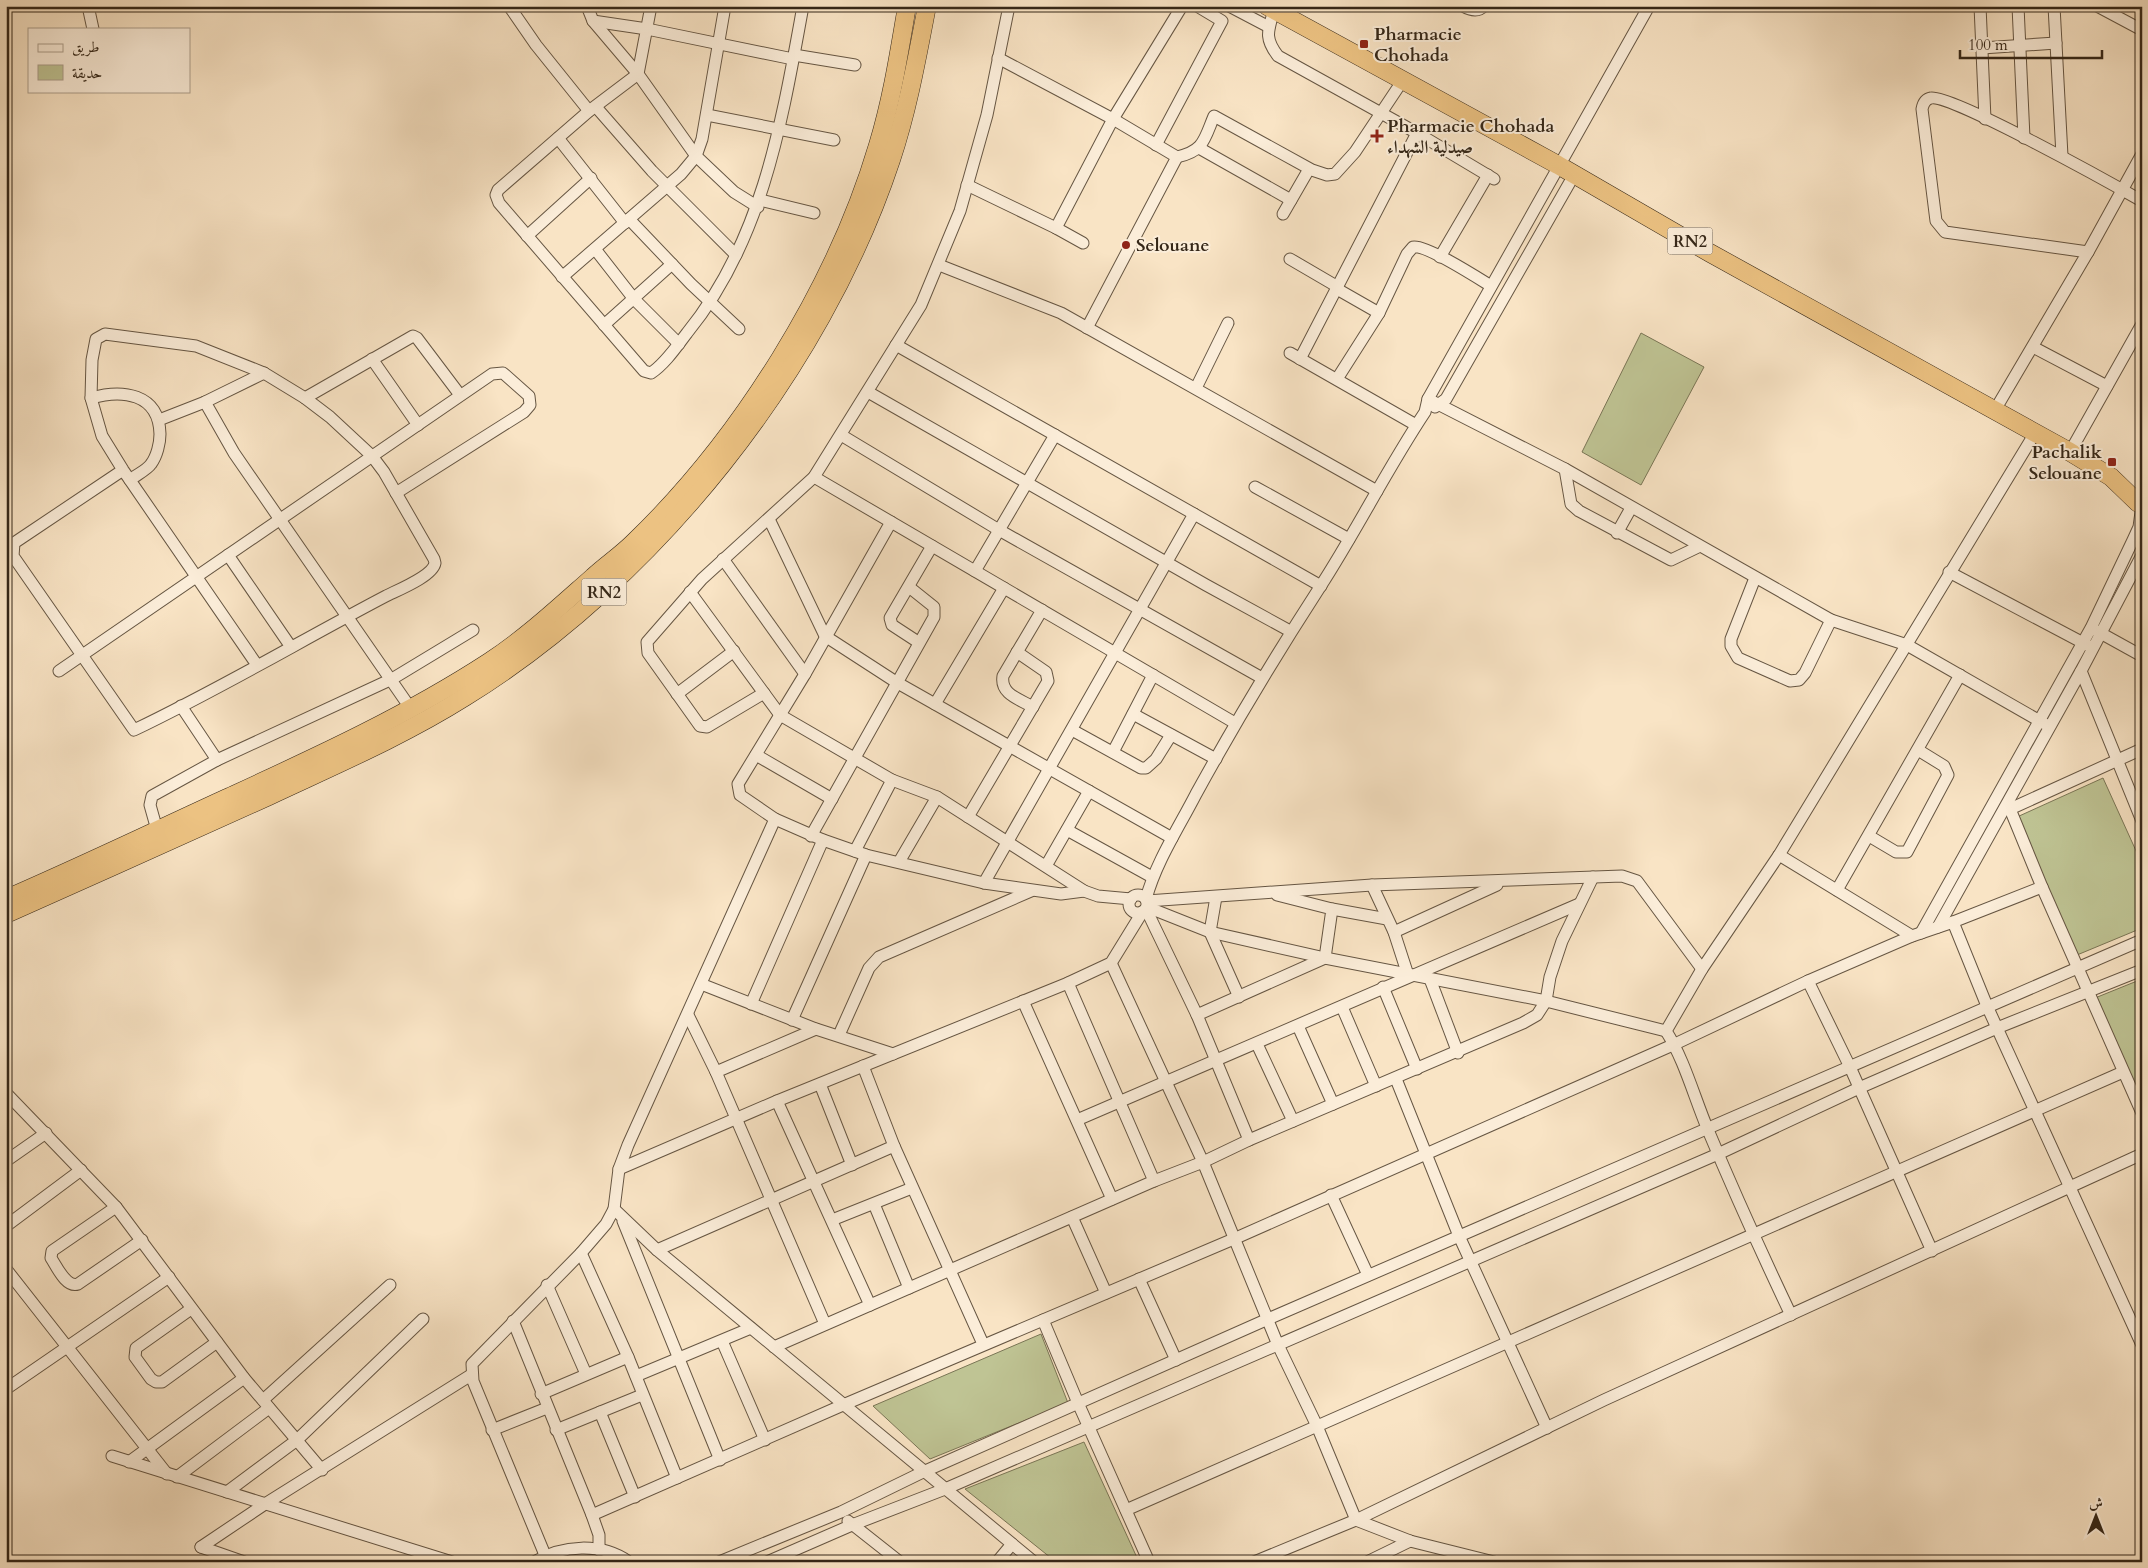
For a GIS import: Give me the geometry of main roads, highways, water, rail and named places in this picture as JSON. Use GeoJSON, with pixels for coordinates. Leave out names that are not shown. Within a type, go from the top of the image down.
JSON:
{"type":"FeatureCollection","features":[{"type":"Feature","properties":{"kind":"highway","name":"RN2"},"geometry":{"type":"LineString","coordinates":[[6,914],[411,710],[490,662],[541,626],[633,543],[697,474],[764,383],[826,276],[866,181],[879,142],[892,89],[907,6]]}},
{"type":"Feature","properties":{"kind":"highway","name":"RN2"},"geometry":{"type":"LineString","coordinates":[[6,899],[160,837],[356,754],[418,724],[470,694],[550,637],[601,595],[682,511],[739,443],[795,363],[822,317],[870,216],[904,119],[927,6]]}},
{"type":"Feature","properties":{"kind":"highway","name":"RN2"},"geometry":{"type":"LineString","coordinates":[[1271,8],[1558,165],[1710,253],[2070,452],[2111,477],[2141,502]]}},
{"type":"Feature","properties":{"kind":"place","name":"Pharmacie Chohada"},"geometry":{"type":"Point","coordinates":[1364,44]}},
{"type":"Feature","properties":{"kind":"place","name":"Pharmacie Chohada صيدلية الشهداء"},"geometry":{"type":"Point","coordinates":[1377,136]}},
{"type":"Feature","properties":{"kind":"place","name":"Selouane"},"geometry":{"type":"Point","coordinates":[1126,245]}},
{"type":"Feature","properties":{"kind":"place","name":"Pachalik Selouane"},"geometry":{"type":"Point","coordinates":[2112,462]}}]}
